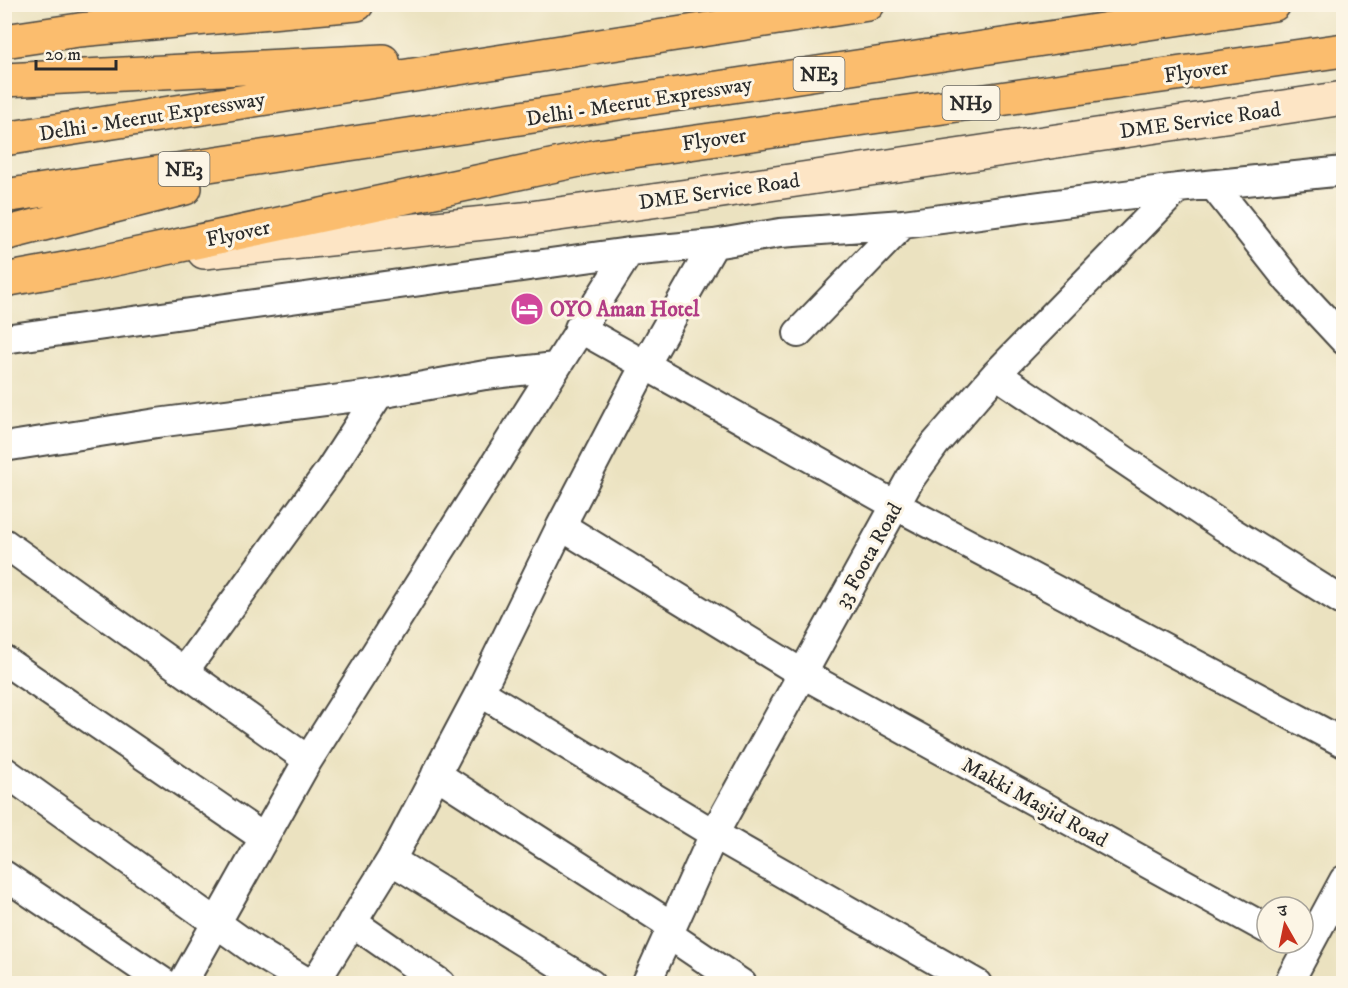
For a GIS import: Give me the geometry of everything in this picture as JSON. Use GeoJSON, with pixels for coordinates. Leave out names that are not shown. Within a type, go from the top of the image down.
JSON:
{"type":"FeatureCollection","features":[{"type":"Feature","properties":{"kind":"highway"},"geometry":{"type":"LineString","coordinates":[[4,41],[79,30],[357,4]]}},
{"type":"Feature","properties":{"kind":"highway","name":"Delhi - Meerut Expressway"},"geometry":{"type":"LineString","coordinates":[[4,139],[868,4]]}},
{"type":"Feature","properties":{"kind":"highway","name":"Delhi - Meerut Expressway"},"geometry":{"type":"LineString","coordinates":[[4,196],[1274,4]]}},
{"type":"Feature","properties":{"kind":"highway","name":"Flyover"},"geometry":{"type":"LineString","coordinates":[[4,280],[92,264],[598,156],[1344,50]]}},
{"type":"Feature","properties":{"kind":"highway"},"geometry":{"type":"LineString","coordinates":[[4,80],[560,52]]}},
{"type":"Feature","properties":{"kind":"highway"},"geometry":{"type":"LineString","coordinates":[[4,234],[364,143]]}},
{"type":"Feature","properties":{"kind":"street"},"geometry":{"type":"LineString","coordinates":[[79,30],[205,4]]}},
{"type":"Feature","properties":{"kind":"street","name":"DME Service Road"},"geometry":{"type":"LineString","coordinates":[[92,264],[523,219],[1344,98]]}},
{"type":"Feature","properties":{"kind":"street"},"geometry":{"type":"LineString","coordinates":[[4,339],[628,252],[714,244],[780,232],[903,224],[1178,188],[1344,171]]}},
{"type":"Feature","properties":{"kind":"street"},"geometry":{"type":"LineString","coordinates":[[1212,185],[1290,281],[1344,340]]}},
{"type":"Feature","properties":{"kind":"street","name":"33 Foota Road"},"geometry":{"type":"LineString","coordinates":[[646,984],[714,834],[910,479],[935,444],[996,374],[1178,188]]}},
{"type":"Feature","properties":{"kind":"street"},"geometry":{"type":"LineString","coordinates":[[798,333],[903,224]]}},
{"type":"Feature","properties":{"kind":"street"},"geometry":{"type":"LineString","coordinates":[[4,771],[254,950],[312,984],[391,860],[480,692],[561,526],[645,366],[714,244]]}},
{"type":"Feature","properties":{"kind":"street"},"geometry":{"type":"LineString","coordinates":[[182,984],[308,760],[628,252]]}},
{"type":"Feature","properties":{"kind":"street"},"geometry":{"type":"LineString","coordinates":[[579,328],[895,505],[1344,743]]}},
{"type":"Feature","properties":{"kind":"street"},"geometry":{"type":"LineString","coordinates":[[8,455],[157,423],[380,394],[485,375],[555,367]]}},
{"type":"Feature","properties":{"kind":"street"},"geometry":{"type":"LineString","coordinates":[[996,374],[1224,527],[1344,602]]}},
{"type":"Feature","properties":{"kind":"street"},"geometry":{"type":"LineString","coordinates":[[184,671],[329,471],[380,394]]}},
{"type":"Feature","properties":{"kind":"street","name":"Makki Masjid Road"},"geometry":{"type":"LineString","coordinates":[[561,526],[803,674],[1255,922]]}},
{"type":"Feature","properties":{"kind":"street"},"geometry":{"type":"LineString","coordinates":[[4,543],[308,760]]}},
{"type":"Feature","properties":{"kind":"street"},"geometry":{"type":"LineString","coordinates":[[4,660],[264,838]]}},
{"type":"Feature","properties":{"kind":"street"},"geometry":{"type":"LineString","coordinates":[[480,692],[714,834],[976,984]]}},
{"type":"Feature","properties":{"kind":"street"},"geometry":{"type":"LineString","coordinates":[[436,774],[670,930],[742,984]]}},
{"type":"Feature","properties":{"kind":"street"},"geometry":{"type":"LineString","coordinates":[[391,860],[591,984]]}},
{"type":"Feature","properties":{"kind":"street"},"geometry":{"type":"LineString","coordinates":[[4,875],[166,984]]}},
{"type":"Feature","properties":{"kind":"street"},"geometry":{"type":"LineString","coordinates":[[1315,923],[1344,880]]}},
{"type":"Feature","properties":{"kind":"street"},"geometry":{"type":"LineString","coordinates":[[352,922],[441,984]]}},
{"type":"Feature","properties":{"kind":"street"},"geometry":{"type":"LineString","coordinates":[[1288,984],[1297,955]]}},
{"type":"Feature","properties":{"kind":"place","name":"OYO Aman Hotel"},"geometry":{"type":"Point","coordinates":[527,309]}}]}
